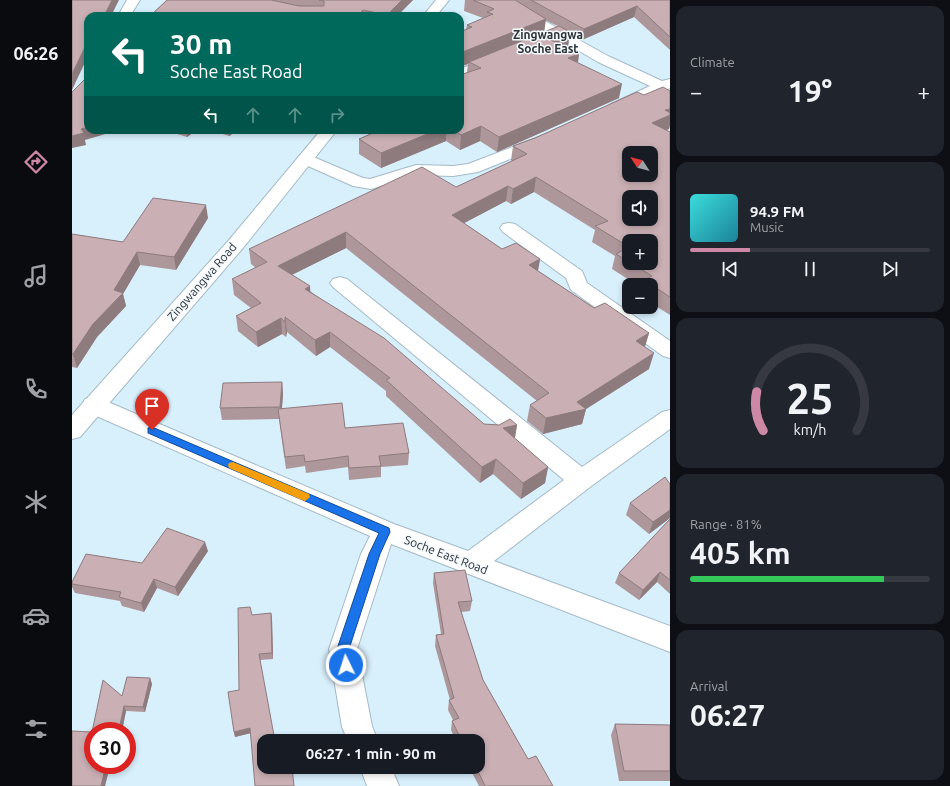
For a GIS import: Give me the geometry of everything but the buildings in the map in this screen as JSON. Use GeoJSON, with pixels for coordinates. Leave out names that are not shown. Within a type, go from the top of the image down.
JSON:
{"type":"FeatureCollection","features":[{"type":"Feature","properties":{"kind":"street"},"geometry":{"type":"LineString","coordinates":[[126,12],[134,0]]}},
{"type":"Feature","properties":{"kind":"street"},"geometry":{"type":"LineString","coordinates":[[432,12],[443,0]]}},
{"type":"Feature","properties":{"kind":"street"},"geometry":{"type":"LineString","coordinates":[[498,0],[603,59],[665,89]]}},
{"type":"Feature","properties":{"kind":"street"},"geometry":{"type":"LineString","coordinates":[[543,38],[558,34]]}},
{"type":"Feature","properties":{"kind":"street"},"geometry":{"type":"LineString","coordinates":[[464,72],[510,53]]}},
{"type":"Feature","properties":{"kind":"street"},"geometry":{"type":"LineString","coordinates":[[605,112],[665,89]]}},
{"type":"Feature","properties":{"kind":"street","name":"Zingwangwa Road"},"geometry":{"type":"LineString","coordinates":[[72,431],[93,405],[236,244],[326,134]]}},
{"type":"Feature","properties":{"kind":"street"},"geometry":{"type":"LineString","coordinates":[[305,159],[359,182],[371,184],[416,170],[453,171],[472,168],[554,135]]}},
{"type":"Feature","properties":{"kind":"street"},"geometry":{"type":"LineString","coordinates":[[509,228],[575,275],[578,286],[670,351]]}},
{"type":"Feature","properties":{"kind":"street"},"geometry":{"type":"LineString","coordinates":[[340,283],[581,480]]}},
{"type":"Feature","properties":{"kind":"street","name":"Soche East Road"},"geometry":{"type":"LineString","coordinates":[[93,405],[385,532],[670,639]]}},
{"type":"Feature","properties":{"kind":"street"},"geometry":{"type":"LineString","coordinates":[[471,564],[581,480],[670,418]]}},
{"type":"Feature","properties":{"kind":"street"},"geometry":{"type":"LineString","coordinates":[[360,734],[357,727],[343,649],[374,554],[385,532]]}},
{"type":"Feature","properties":{"kind":"street"},"geometry":{"type":"LineString","coordinates":[[378,774],[383,786]]}},
{"type":"Feature","properties":{"kind":"slow traffic"},"geometry":{"type":"LineString","coordinates":[[233,465],[305,497]]}},
{"type":"Feature","properties":{"kind":"district","name":"Zingwangwa Soche East"},"geometry":{"type":"Point","coordinates":[548,42]}},
{"type":"Feature","properties":{"kind":"route"},"geometry":{"type":"LineString","coordinates":[[152,430],[385,532],[374,554],[354,611],[343,649],[346,665]]}}]}
